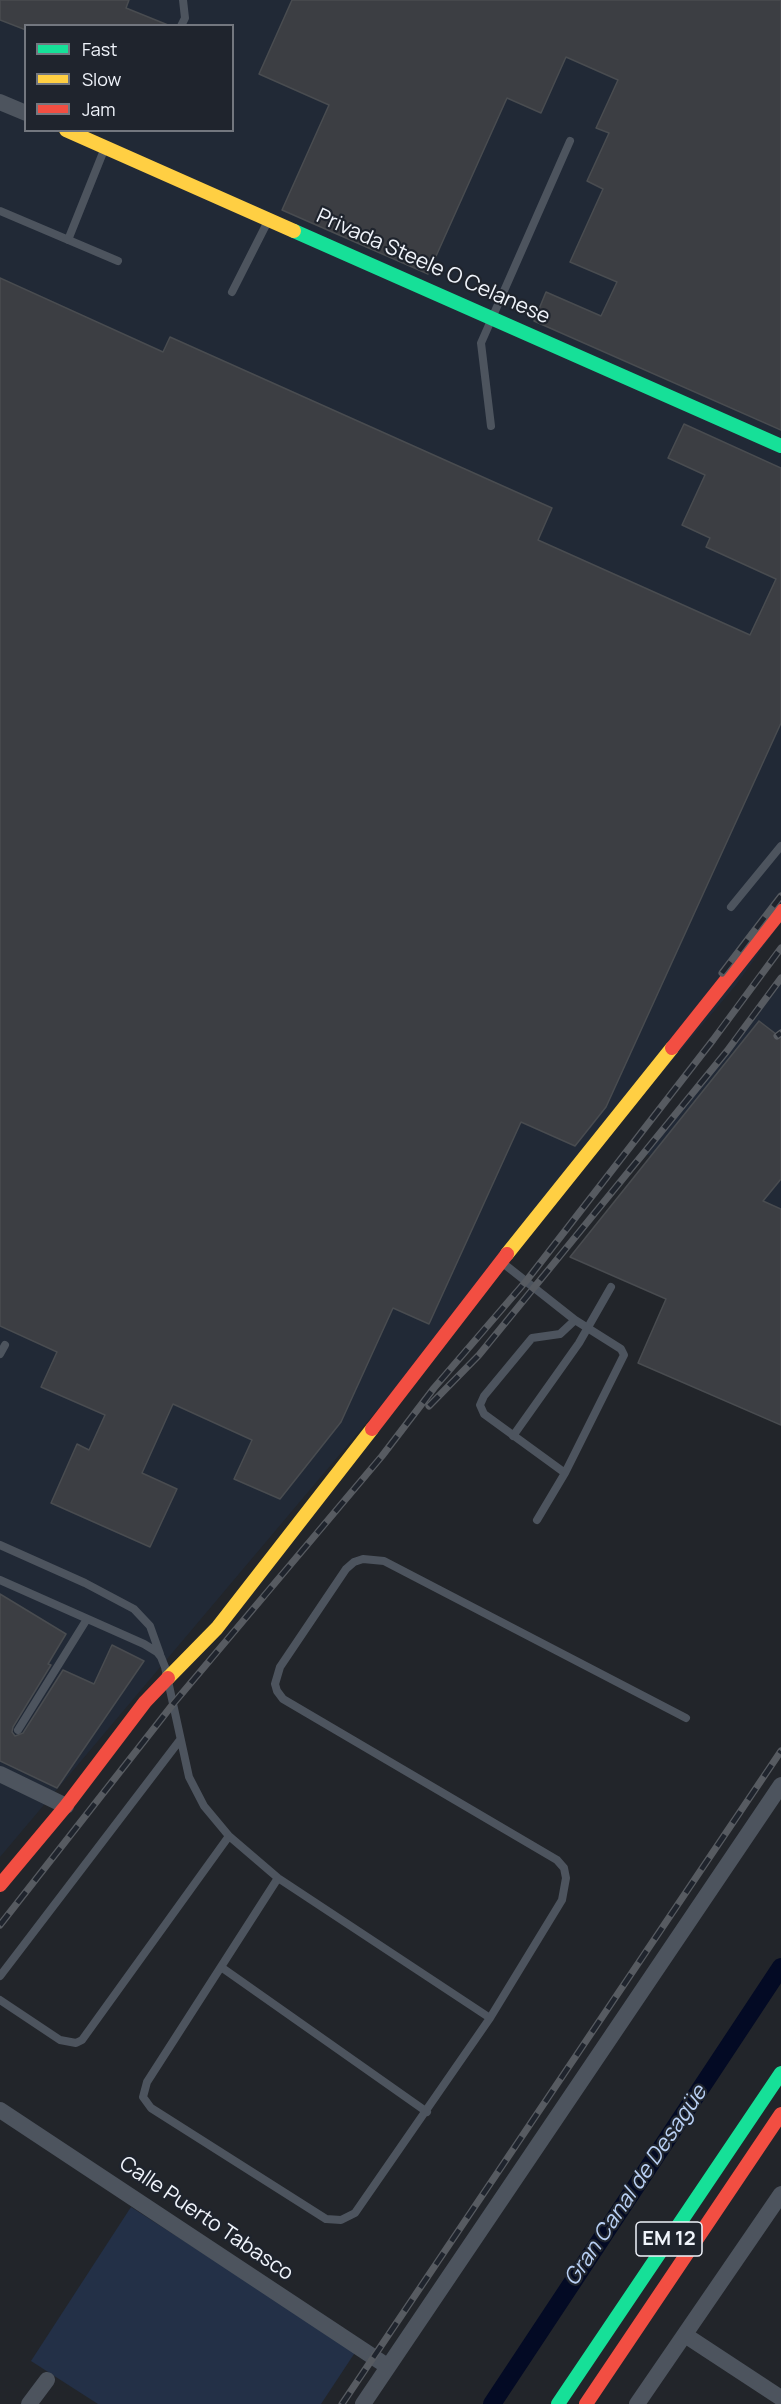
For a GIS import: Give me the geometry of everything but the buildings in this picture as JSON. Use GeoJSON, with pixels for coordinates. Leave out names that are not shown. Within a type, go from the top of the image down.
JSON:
{"type":"FeatureCollection","features":[{"type":"Feature","properties":{"kind":"main road","name":"Privada Steele O Celanese"},"geometry":{"type":"LineString","coordinates":[[88,134],[105,147],[781,446]]}},
{"type":"Feature","properties":{"kind":"main road"},"geometry":{"type":"LineString","coordinates":[[0,1885],[66,1806],[145,1702],[217,1628],[501,1262],[781,911]]}},
{"type":"Feature","properties":{"kind":"main road","name":"EM 12"},"geometry":{"type":"LineString","coordinates":[[558,2404],[781,2073]]}},
{"type":"Feature","properties":{"kind":"main road","name":"EM 12"},"geometry":{"type":"LineString","coordinates":[[586,2404],[781,2114]]}},
{"type":"Feature","properties":{"kind":"street"},"geometry":{"type":"LineString","coordinates":[[0,102],[24,112]]}},
{"type":"Feature","properties":{"kind":"street"},"geometry":{"type":"LineString","coordinates":[[0,1774],[66,1806]]}},
{"type":"Feature","properties":{"kind":"street"},"geometry":{"type":"LineString","coordinates":[[363,2404],[781,1785]]}},
{"type":"Feature","properties":{"kind":"street","name":"Calle Puerto Tabasco"},"geometry":{"type":"LineString","coordinates":[[0,2109],[387,2366]]}},
{"type":"Feature","properties":{"kind":"street"},"geometry":{"type":"LineString","coordinates":[[637,2404],[781,2194]]}},
{"type":"Feature","properties":{"kind":"street"},"geometry":{"type":"LineString","coordinates":[[686,2335],[781,2398]]}},
{"type":"Feature","properties":{"kind":"street"},"geometry":{"type":"LineString","coordinates":[[29,2404],[47,2380]]}},
{"type":"Feature","properties":{"kind":"lane"},"geometry":{"type":"LineString","coordinates":[[182,24],[185,18],[183,0]]}},
{"type":"Feature","properties":{"kind":"lane"},"geometry":{"type":"LineString","coordinates":[[491,426],[481,343],[570,141]]}},
{"type":"Feature","properties":{"kind":"lane"},"geometry":{"type":"LineString","coordinates":[[68,240],[105,147]]}},
{"type":"Feature","properties":{"kind":"lane"},"geometry":{"type":"LineString","coordinates":[[0,211],[118,261]]}},
{"type":"Feature","properties":{"kind":"lane"},"geometry":{"type":"LineString","coordinates":[[232,292],[269,219]]}},
{"type":"Feature","properties":{"kind":"lane"},"geometry":{"type":"LineString","coordinates":[[731,907],[781,846]]}},
{"type":"Feature","properties":{"kind":"lane"},"geometry":{"type":"LineString","coordinates":[[501,1262],[545,1294],[575,1320],[621,1348],[624,1355],[565,1473],[537,1520]]}},
{"type":"Feature","properties":{"kind":"lane"},"geometry":{"type":"LineString","coordinates":[[513,1436],[588,1329],[611,1287]]}},
{"type":"Feature","properties":{"kind":"lane"},"geometry":{"type":"LineString","coordinates":[[565,1473],[484,1414],[481,1401],[532,1338],[560,1334],[575,1320]]}},
{"type":"Feature","properties":{"kind":"lane"},"geometry":{"type":"LineString","coordinates":[[0,1354],[5,1345]]}},
{"type":"Feature","properties":{"kind":"lane"},"geometry":{"type":"LineString","coordinates":[[0,1545],[85,1582],[134,1609],[150,1626],[167,1678],[180,1740],[195,1792],[229,1836],[278,1878],[490,2019]]}},
{"type":"Feature","properties":{"kind":"lane"},"geometry":{"type":"LineString","coordinates":[[278,1878],[147,2082],[144,2097],[151,2108],[333,2221],[350,2218],[427,2112],[490,2019],[562,1900],[566,1889],[564,1868],[557,1860],[283,1699],[277,1691],[275,1684],[277,1675],[287,1657],[346,1569],[354,1562],[372,1558],[384,1561],[686,1718]]}},
{"type":"Feature","properties":{"kind":"lane"},"geometry":{"type":"LineString","coordinates":[[0,1580],[144,1644],[161,1657]]}},
{"type":"Feature","properties":{"kind":"lane"},"geometry":{"type":"LineString","coordinates":[[18,1730],[87,1619]]}},
{"type":"Feature","properties":{"kind":"lane"},"geometry":{"type":"LineString","coordinates":[[0,1976],[180,1740]]}},
{"type":"Feature","properties":{"kind":"lane"},"geometry":{"type":"LineString","coordinates":[[0,2000],[60,2040],[76,2043],[82,2040],[229,1836]]}},
{"type":"Feature","properties":{"kind":"lane"},"geometry":{"type":"LineString","coordinates":[[221,1967],[427,2112]]}},
{"type":"Feature","properties":{"kind":"shaded area"},"geometry":{"type":"Polygon","coordinates":[[[0,0],[781,0],[781,922],[736,985],[0,1857],[0,0]]]}},
{"type":"Feature","properties":{"kind":"shaded area"},"geometry":{"type":"Polygon","coordinates":[[[781,974],[781,1212],[646,1154],[781,974]]]}},
{"type":"Feature","properties":{"kind":"shaded area"},"geometry":{"type":"Polygon","coordinates":[[[131,2207],[356,2351],[321,2404],[98,2404],[31,2361],[131,2207]]]}},
{"type":"Feature","properties":{"kind":"waterway","name":"Gran Canal de Desagüe"},"geometry":{"type":"LineString","coordinates":[[492,2404],[781,1967]]}},
{"type":"Feature","properties":{"kind":"railway"},"geometry":{"type":"LineString","coordinates":[[722,973],[781,896]]}},
{"type":"Feature","properties":{"kind":"railway"},"geometry":{"type":"LineString","coordinates":[[0,1925],[173,1704],[382,1456],[434,1388],[527,1280],[713,1040],[781,948]]}},
{"type":"Feature","properties":{"kind":"railway"},"geometry":{"type":"LineString","coordinates":[[429,1406],[479,1355],[727,1051],[781,978]]}},
{"type":"Feature","properties":{"kind":"railway"},"geometry":{"type":"LineString","coordinates":[[777,1036],[781,1033]]}},
{"type":"Feature","properties":{"kind":"railway"},"geometry":{"type":"LineString","coordinates":[[342,2404],[781,1751]]}},
{"type":"Feature","properties":{"kind":"traffic: fast"},"geometry":{"type":"LineString","coordinates":[[294,231],[781,446]]}},
{"type":"Feature","properties":{"kind":"traffic: fast"},"geometry":{"type":"LineString","coordinates":[[558,2404],[781,2073]]}},
{"type":"Feature","properties":{"kind":"traffic: slow"},"geometry":{"type":"LineString","coordinates":[[71,132],[294,231]]}},
{"type":"Feature","properties":{"kind":"traffic: slow"},"geometry":{"type":"LineString","coordinates":[[507,1254],[672,1048]]}},
{"type":"Feature","properties":{"kind":"traffic: slow"},"geometry":{"type":"LineString","coordinates":[[168,1678],[217,1628],[372,1429]]}},
{"type":"Feature","properties":{"kind":"traffic: jam"},"geometry":{"type":"LineString","coordinates":[[672,1048],[781,911]]}},
{"type":"Feature","properties":{"kind":"traffic: jam"},"geometry":{"type":"LineString","coordinates":[[372,1429],[507,1254]]}},
{"type":"Feature","properties":{"kind":"traffic: jam"},"geometry":{"type":"LineString","coordinates":[[0,1885],[66,1806],[145,1702],[168,1678]]}},
{"type":"Feature","properties":{"kind":"traffic: jam"},"geometry":{"type":"LineString","coordinates":[[586,2404],[781,2114]]}}]}
